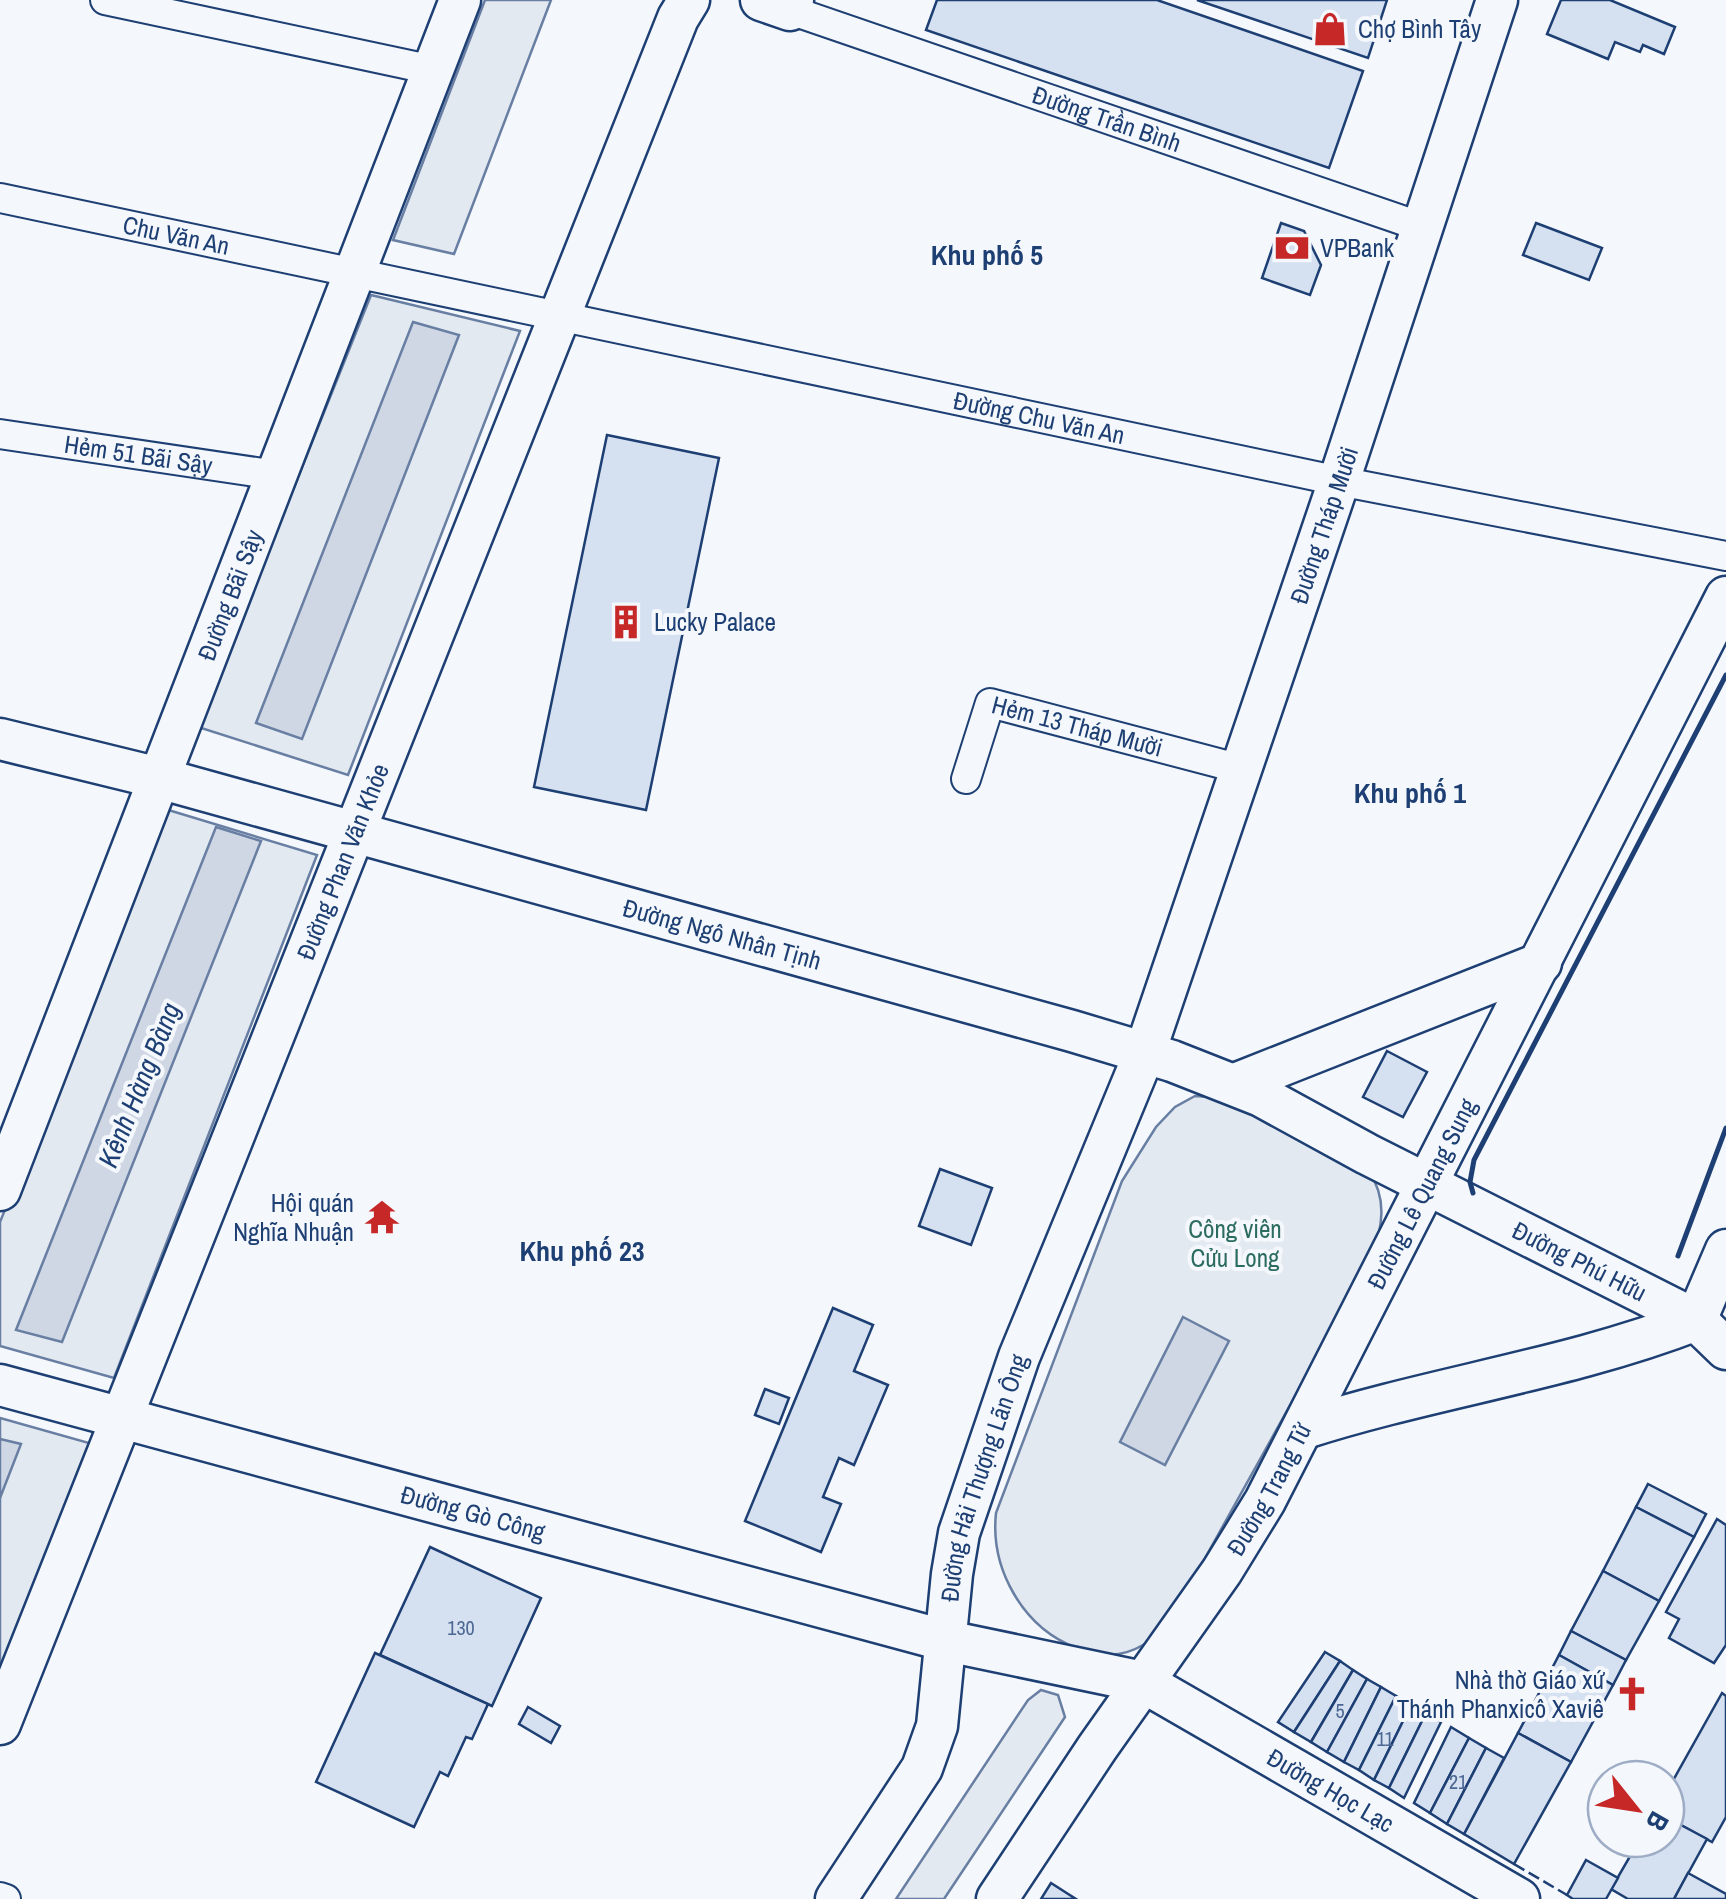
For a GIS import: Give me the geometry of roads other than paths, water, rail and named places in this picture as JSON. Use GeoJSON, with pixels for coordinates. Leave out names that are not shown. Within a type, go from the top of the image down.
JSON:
{"type":"FeatureCollection","features":[{"type":"Feature","properties":{"kind":"street"},"geometry":{"type":"LineString","coordinates":[[105,0],[433,70]]}},
{"type":"Feature","properties":{"kind":"street","name":"Đường Bãi Sậy"},"geometry":{"type":"LineString","coordinates":[[0,1190],[460,0]]}},
{"type":"Feature","properties":{"kind":"street","name":"Đường Phan Văn Khỏe"},"geometry":{"type":"LineString","coordinates":[[0,1724],[671,36],[689,0]]}},
{"type":"Feature","properties":{"kind":"street","name":"Đường Tháp Mười"},"geometry":{"type":"LineString","coordinates":[[1145,1052],[1497,0]]}},
{"type":"Feature","properties":{"kind":"street","name":"Đường Trần Bình"},"geometry":{"type":"LineString","coordinates":[[781,3],[1422,227]]}},
{"type":"Feature","properties":{"kind":"street","name":"Chu Văn An"},"geometry":{"type":"LineString","coordinates":[[0,198],[355,271]]}},
{"type":"Feature","properties":{"kind":"street","name":"Đường Chu Văn An"},"geometry":{"type":"LineString","coordinates":[[355,271],[1339,481],[1726,556]]}},
{"type":"Feature","properties":{"kind":"street","name":"Hẻm 51 Bãi Sậy"},"geometry":{"type":"LineString","coordinates":[[0,434],[276,475]]}},
{"type":"Feature","properties":{"kind":"street","name":"Đường Lê Quang Sung"},"geometry":{"type":"LineString","coordinates":[[1305,1428],[1425,1183],[1542,963],[1726,597]]}},
{"type":"Feature","properties":{"kind":"street","name":"Hẻm 13 Tháp Mười"},"geometry":{"type":"LineString","coordinates":[[966,779],[990,704],[1241,769]]}},
{"type":"Feature","properties":{"kind":"street","name":"Đường Ngô Nhân Tịnh"},"geometry":{"type":"LineString","coordinates":[[0,739],[160,778],[1145,1052],[1235,1084],[1425,1183]]}},
{"type":"Feature","properties":{"kind":"street"},"geometry":{"type":"LineString","coordinates":[[1235,1084],[1542,963]]}},
{"type":"Feature","properties":{"kind":"street","name":"Đường Hải Thượng Lãn Ông"},"geometry":{"type":"LineString","coordinates":[[836,1899],[922,1768],[937,1726],[952,1574],[960,1533],[1019,1357],[1145,1052]]}},
{"type":"Feature","properties":{"kind":"street","name":"Đường Phú Hữu"},"geometry":{"type":"LineString","coordinates":[[1425,1183],[1696,1320],[1726,1349]]}},
{"type":"Feature","properties":{"kind":"street"},"geometry":{"type":"LineString","coordinates":[[1696,1320],[1726,1250]]}},
{"type":"Feature","properties":{"kind":"street","name":"Đường Trang Tử"},"geometry":{"type":"LineString","coordinates":[[996,1899],[1222,1571],[1305,1428],[1373,1407],[1616,1347],[1696,1320]]}},
{"type":"Feature","properties":{"kind":"street","name":"Đường Gò Công"},"geometry":{"type":"LineString","coordinates":[[0,1385],[947,1641],[1143,1682]]}},
{"type":"Feature","properties":{"kind":"street","name":"Đường Học Lạc"},"geometry":{"type":"LineString","coordinates":[[1143,1682],[1519,1899]]}},
{"type":"Feature","properties":{"kind":"water"},"geometry":{"type":"Polygon","coordinates":[[[413,322],[459,335],[302,739],[256,723],[413,322]]]}},
{"type":"Feature","properties":{"kind":"water","name":"Kênh Hàng Bàng"},"geometry":{"type":"Polygon","coordinates":[[[216,827],[261,841],[62,1342],[16,1330],[216,827]]]}},
{"type":"Feature","properties":{"kind":"water"},"geometry":{"type":"Polygon","coordinates":[[[1183,1317],[1229,1341],[1165,1465],[1120,1442],[1183,1317]]]}},
{"type":"Feature","properties":{"kind":"water"},"geometry":{"type":"Polygon","coordinates":[[[0,1439],[21,1444],[0,1498],[0,1439]]]}},
{"type":"Feature","properties":{"kind":"place","name":"Chợ Bình Tây"},"geometry":{"type":"Point","coordinates":[1330,29]}},
{"type":"Feature","properties":{"kind":"place","name":"VPBank"},"geometry":{"type":"Point","coordinates":[1292,248]}},
{"type":"Feature","properties":{"kind":"place","name":"Lucky Palace"},"geometry":{"type":"Point","coordinates":[626,622]}},
{"type":"Feature","properties":{"kind":"place","name":"Hội quán Nghĩa Nhuận"},"geometry":{"type":"Point","coordinates":[382,1217]}},
{"type":"Feature","properties":{"kind":"place","name":"Nhà thờ Giáo xứ Thánh Phanxicô Xaviê"},"geometry":{"type":"Point","coordinates":[1632,1694]}},
{"type":"Feature","properties":{"kind":"district","name":"Khu phố 5"},"geometry":{"type":"Point","coordinates":[987,255]}},
{"type":"Feature","properties":{"kind":"district","name":"Khu phố 1"},"geometry":{"type":"Point","coordinates":[1410,793]}},
{"type":"Feature","properties":{"kind":"district","name":"Khu phố 23"},"geometry":{"type":"Point","coordinates":[582,1251]}},
{"type":"Feature","properties":{"kind":"park label","name":"Công viên Cửu Long"},"geometry":{"type":"Point","coordinates":[1235,1244]}}]}
